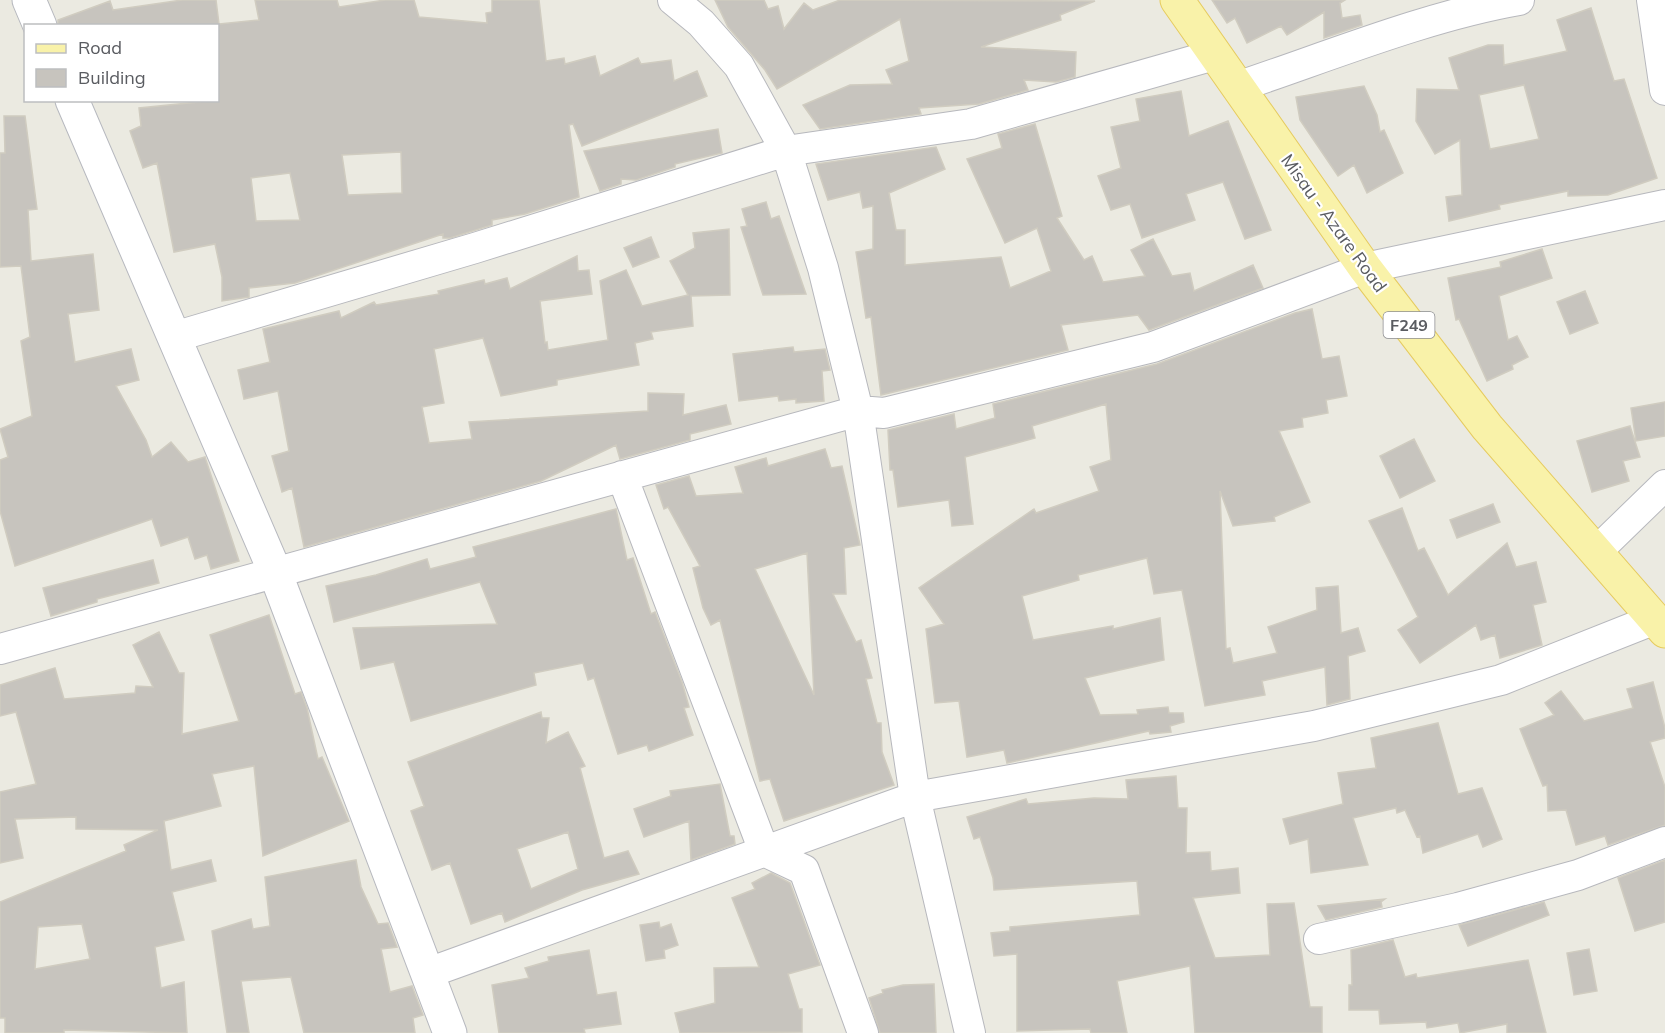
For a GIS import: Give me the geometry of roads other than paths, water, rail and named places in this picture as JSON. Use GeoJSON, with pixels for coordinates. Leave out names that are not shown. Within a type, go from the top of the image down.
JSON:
{"type":"FeatureCollection","features":[{"type":"Feature","properties":{"kind":"main road"},"geometry":{"type":"LineString","coordinates":[[29,0],[39,24]]}},
{"type":"Feature","properties":{"kind":"main road","name":"Misau - Azare Road"},"geometry":{"type":"LineString","coordinates":[[1177,0],[1365,268],[1487,427],[1660,625]]}},
{"type":"Feature","properties":{"kind":"main road"},"geometry":{"type":"LineString","coordinates":[[73,102],[275,572],[450,1033]]}},
{"type":"Feature","properties":{"kind":"street"},"geometry":{"type":"LineString","coordinates":[[672,0],[701,23],[739,66],[786,151],[823,268],[858,411],[915,796],[970,1033]]}},
{"type":"Feature","properties":{"kind":"street"},"geometry":{"type":"LineString","coordinates":[[1237,87],[1428,24],[1490,5],[1519,0]]}},
{"type":"Feature","properties":{"kind":"street"},"geometry":{"type":"LineString","coordinates":[[1652,0],[1665,90]]}},
{"type":"Feature","properties":{"kind":"street"},"geometry":{"type":"LineString","coordinates":[[174,337],[475,248],[786,151],[971,124],[1215,55]]}},
{"type":"Feature","properties":{"kind":"street"},"geometry":{"type":"LineString","coordinates":[[0,649],[858,411],[884,412],[1153,347],[1365,268],[1665,205]]}},
{"type":"Feature","properties":{"kind":"street"},"geometry":{"type":"LineString","coordinates":[[622,476],[764,851],[804,870],[863,1033]]}},
{"type":"Feature","properties":{"kind":"street"},"geometry":{"type":"LineString","coordinates":[[1596,552],[1665,485]]}},
{"type":"Feature","properties":{"kind":"street"},"geometry":{"type":"LineString","coordinates":[[428,974],[915,796],[1314,726],[1501,680],[1660,625]]}},
{"type":"Feature","properties":{"kind":"street"},"geometry":{"type":"LineString","coordinates":[[1319,939],[1458,908],[1578,875],[1665,842]]}}]}
